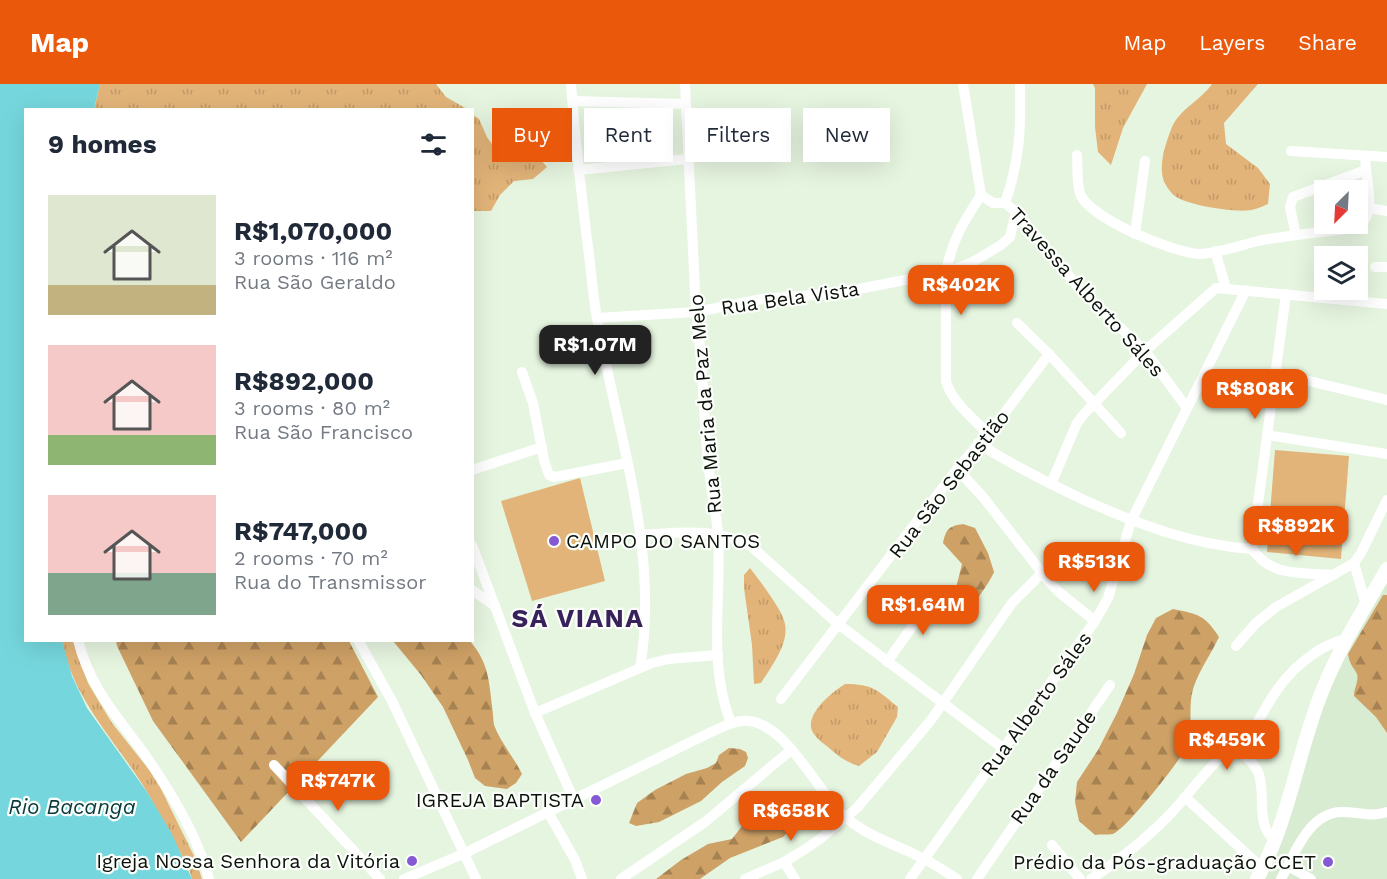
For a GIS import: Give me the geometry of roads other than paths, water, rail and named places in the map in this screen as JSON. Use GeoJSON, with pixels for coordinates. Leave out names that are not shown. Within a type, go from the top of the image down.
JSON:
{"type":"FeatureCollection","features":[{"type":"Feature","properties":{"kind":"main road"},"geometry":{"type":"LineString","coordinates":[[1260,874],[1276,840],[1320,695],[1348,638],[1387,569]]}},
{"type":"Feature","properties":{"kind":"street"},"geometry":{"type":"LineString","coordinates":[[571,84],[578,170],[597,318],[640,536],[645,605],[640,668]]}},
{"type":"Feature","properties":{"kind":"street","name":"Rua Maria da Paz Melo"},"geometry":{"type":"LineString","coordinates":[[685,84],[686,108]]}},
{"type":"Feature","properties":{"kind":"street"},"geometry":{"type":"LineString","coordinates":[[963,84],[981,195],[957,233],[946,272],[946,381],[948,389],[987,433]]}},
{"type":"Feature","properties":{"kind":"street"},"geometry":{"type":"LineString","coordinates":[[1005,203],[1016,174],[1019,149],[1020,84]]}},
{"type":"Feature","properties":{"kind":"street"},"geometry":{"type":"LineString","coordinates":[[573,101],[686,104]]}},
{"type":"Feature","properties":{"kind":"street"},"geometry":{"type":"LineString","coordinates":[[1291,152],[1387,157]]}},
{"type":"Feature","properties":{"kind":"street"},"geometry":{"type":"LineString","coordinates":[[1077,155],[1079,191],[1090,207],[1135,234],[1175,249],[1200,254],[1314,234]]}},
{"type":"Feature","properties":{"kind":"street"},"geometry":{"type":"LineString","coordinates":[[1365,156],[1366,180]]}},
{"type":"Feature","properties":{"kind":"street"},"geometry":{"type":"LineString","coordinates":[[578,170],[685,159]]}},
{"type":"Feature","properties":{"kind":"street"},"geometry":{"type":"LineString","coordinates":[[1135,234],[1145,161]]}},
{"type":"Feature","properties":{"kind":"street","name":"Rua Maria da Paz Melo"},"geometry":{"type":"LineString","coordinates":[[687,162],[708,464],[718,534],[718,655],[722,697],[731,723]]}},
{"type":"Feature","properties":{"kind":"street"},"geometry":{"type":"LineString","coordinates":[[1296,236],[1290,207],[1293,196],[1366,170]]}},
{"type":"Feature","properties":{"kind":"street","name":"Travessa Alberto Sáles"},"geometry":{"type":"LineString","coordinates":[[981,195],[993,202],[1005,203],[1016,212],[1080,289],[1145,351],[1187,408]]}},
{"type":"Feature","properties":{"kind":"street"},"geometry":{"type":"LineString","coordinates":[[1368,213],[1387,211]]}},
{"type":"Feature","properties":{"kind":"street","name":"Rua Bela Vista"},"geometry":{"type":"LineString","coordinates":[[597,318],[696,312],[762,299],[838,293],[946,272],[971,263],[1001,245],[1010,237],[1016,212]]}},
{"type":"Feature","properties":{"kind":"street"},"geometry":{"type":"LineString","coordinates":[[1215,251],[1226,288]]}},
{"type":"Feature","properties":{"kind":"street"},"geometry":{"type":"LineString","coordinates":[[1375,267],[1387,267]]}},
{"type":"Feature","properties":{"kind":"street"},"geometry":{"type":"LineString","coordinates":[[1051,484],[1077,423],[1145,351],[1216,288],[1387,304]]}},
{"type":"Feature","properties":{"kind":"street","name":"Rua Alberto Sáles"},"geometry":{"type":"LineString","coordinates":[[910,879],[1095,621],[1108,598],[1131,521],[1246,290]]}},
{"type":"Feature","properties":{"kind":"street"},"geometry":{"type":"LineString","coordinates":[[1252,549],[1286,294]]}},
{"type":"Feature","properties":{"kind":"street"},"geometry":{"type":"LineString","coordinates":[[1017,323],[1049,354],[1121,433]]}},
{"type":"Feature","properties":{"kind":"street","name":"Rua São Sebastião"},"geometry":{"type":"LineString","coordinates":[[782,699],[957,469],[1024,389],[1049,354]]}},
{"type":"Feature","properties":{"kind":"street"},"geometry":{"type":"LineString","coordinates":[[522,372],[533,403],[549,475],[554,477],[627,463]]}},
{"type":"Feature","properties":{"kind":"street"},"geometry":{"type":"LineString","coordinates":[[1276,373],[1387,400]]}},
{"type":"Feature","properties":{"kind":"street"},"geometry":{"type":"LineString","coordinates":[[1267,435],[1387,454]]}},
{"type":"Feature","properties":{"kind":"street"},"geometry":{"type":"LineString","coordinates":[[978,443],[1051,484],[1131,521],[1197,541],[1225,547],[1252,549],[1264,563],[1277,570],[1334,574]]}},
{"type":"Feature","properties":{"kind":"street"},"geometry":{"type":"LineString","coordinates":[[474,469],[542,447]]}},
{"type":"Feature","properties":{"kind":"street"},"geometry":{"type":"LineString","coordinates":[[957,469],[990,504],[1060,593],[1095,621]]}},
{"type":"Feature","properties":{"kind":"street"},"geometry":{"type":"LineString","coordinates":[[1236,646],[1255,624],[1276,607],[1353,563],[1361,553],[1387,501]]}},
{"type":"Feature","properties":{"kind":"street"},"geometry":{"type":"LineString","coordinates":[[640,536],[680,532],[718,534],[751,546],[797,590],[838,624],[1004,750]]}},
{"type":"Feature","properties":{"kind":"street"},"geometry":{"type":"LineString","coordinates":[[474,550],[535,713],[574,800]]}},
{"type":"Feature","properties":{"kind":"street"},"geometry":{"type":"LineString","coordinates":[[1353,563],[1366,605]]}},
{"type":"Feature","properties":{"kind":"street"},"geometry":{"type":"LineString","coordinates":[[745,879],[784,862],[820,839],[846,818],[905,752],[942,704],[1012,603],[1042,573]]}},
{"type":"Feature","properties":{"kind":"street"},"geometry":{"type":"LineString","coordinates":[[474,591],[495,606]]}},
{"type":"Feature","properties":{"kind":"street"},"geometry":{"type":"LineString","coordinates":[[887,662],[935,594]]}},
{"type":"Feature","properties":{"kind":"street"},"geometry":{"type":"LineString","coordinates":[[1090,879],[1119,860],[1143,840],[1221,756],[1250,733],[1272,697],[1292,672],[1321,649],[1335,641],[1348,638]]}},
{"type":"Feature","properties":{"kind":"street"},"geometry":{"type":"LineString","coordinates":[[79,642],[98,691],[159,776],[198,849],[209,879]]}},
{"type":"Feature","properties":{"kind":"street"},"geometry":{"type":"LineString","coordinates":[[359,642],[392,701],[476,879]]}},
{"type":"Feature","properties":{"kind":"street"},"geometry":{"type":"LineString","coordinates":[[535,713],[640,668],[669,659],[718,655]]}},
{"type":"Feature","properties":{"kind":"street","name":"Rua da Saude"},"geometry":{"type":"LineString","coordinates":[[976,879],[1110,685]]}},
{"type":"Feature","properties":{"kind":"street"},"geometry":{"type":"LineString","coordinates":[[405,879],[463,854],[731,723],[749,721],[773,733],[791,750],[828,799],[846,818],[871,835],[924,859],[957,879]]}},
{"type":"Feature","properties":{"kind":"street"},"geometry":{"type":"LineString","coordinates":[[1236,746],[1258,772],[1265,829],[1271,838],[1276,840]]}},
{"type":"Feature","properties":{"kind":"street"},"geometry":{"type":"LineString","coordinates":[[621,879],[705,822],[791,750]]}},
{"type":"Feature","properties":{"kind":"street"},"geometry":{"type":"LineString","coordinates":[[274,765],[380,879]]}},
{"type":"Feature","properties":{"kind":"street"},"geometry":{"type":"LineString","coordinates":[[1185,797],[1260,874]]}},
{"type":"Feature","properties":{"kind":"street"},"geometry":{"type":"LineString","coordinates":[[548,812],[575,860],[582,879]]}},
{"type":"Feature","properties":{"kind":"street"},"geometry":{"type":"LineString","coordinates":[[1281,879],[1304,836],[1320,819],[1340,812],[1374,815],[1387,812]]}},
{"type":"Feature","properties":{"kind":"street"},"geometry":{"type":"LineString","coordinates":[[1052,845],[1080,879]]}},
{"type":"Feature","properties":{"kind":"street"},"geometry":{"type":"LineString","coordinates":[[784,862],[795,879]]}},
{"type":"Feature","properties":{"kind":"street"},"geometry":{"type":"LineString","coordinates":[[1288,866],[1311,879]]}},
{"type":"Feature","properties":{"kind":"street"},"geometry":{"type":"LineString","coordinates":[[939,868],[951,879]]}},
{"type":"Feature","properties":{"kind":"water","name":"Rio Bacanga"},"geometry":{"type":"Polygon","coordinates":[[[0,84],[100,84],[94,108],[24,108],[24,642],[62,642],[72,676],[87,708],[147,792],[172,834],[192,879],[0,879],[0,84]]]}},
{"type":"Feature","properties":{"kind":"place","name":"CAMPO DO SANTOS"},"geometry":{"type":"Point","coordinates":[554,541]}},
{"type":"Feature","properties":{"kind":"place","name":"IGREJA BAPTISTA"},"geometry":{"type":"Point","coordinates":[596,800]}},
{"type":"Feature","properties":{"kind":"place","name":"Igreja Nossa Senhora da Vitória"},"geometry":{"type":"Point","coordinates":[412,861]}},
{"type":"Feature","properties":{"kind":"place","name":"Prédio da Pós-graduação CCET"},"geometry":{"type":"Point","coordinates":[1328,862]}},
{"type":"Feature","properties":{"kind":"district","name":"SÁ VIANA"},"geometry":{"type":"Point","coordinates":[578,618]}}]}
